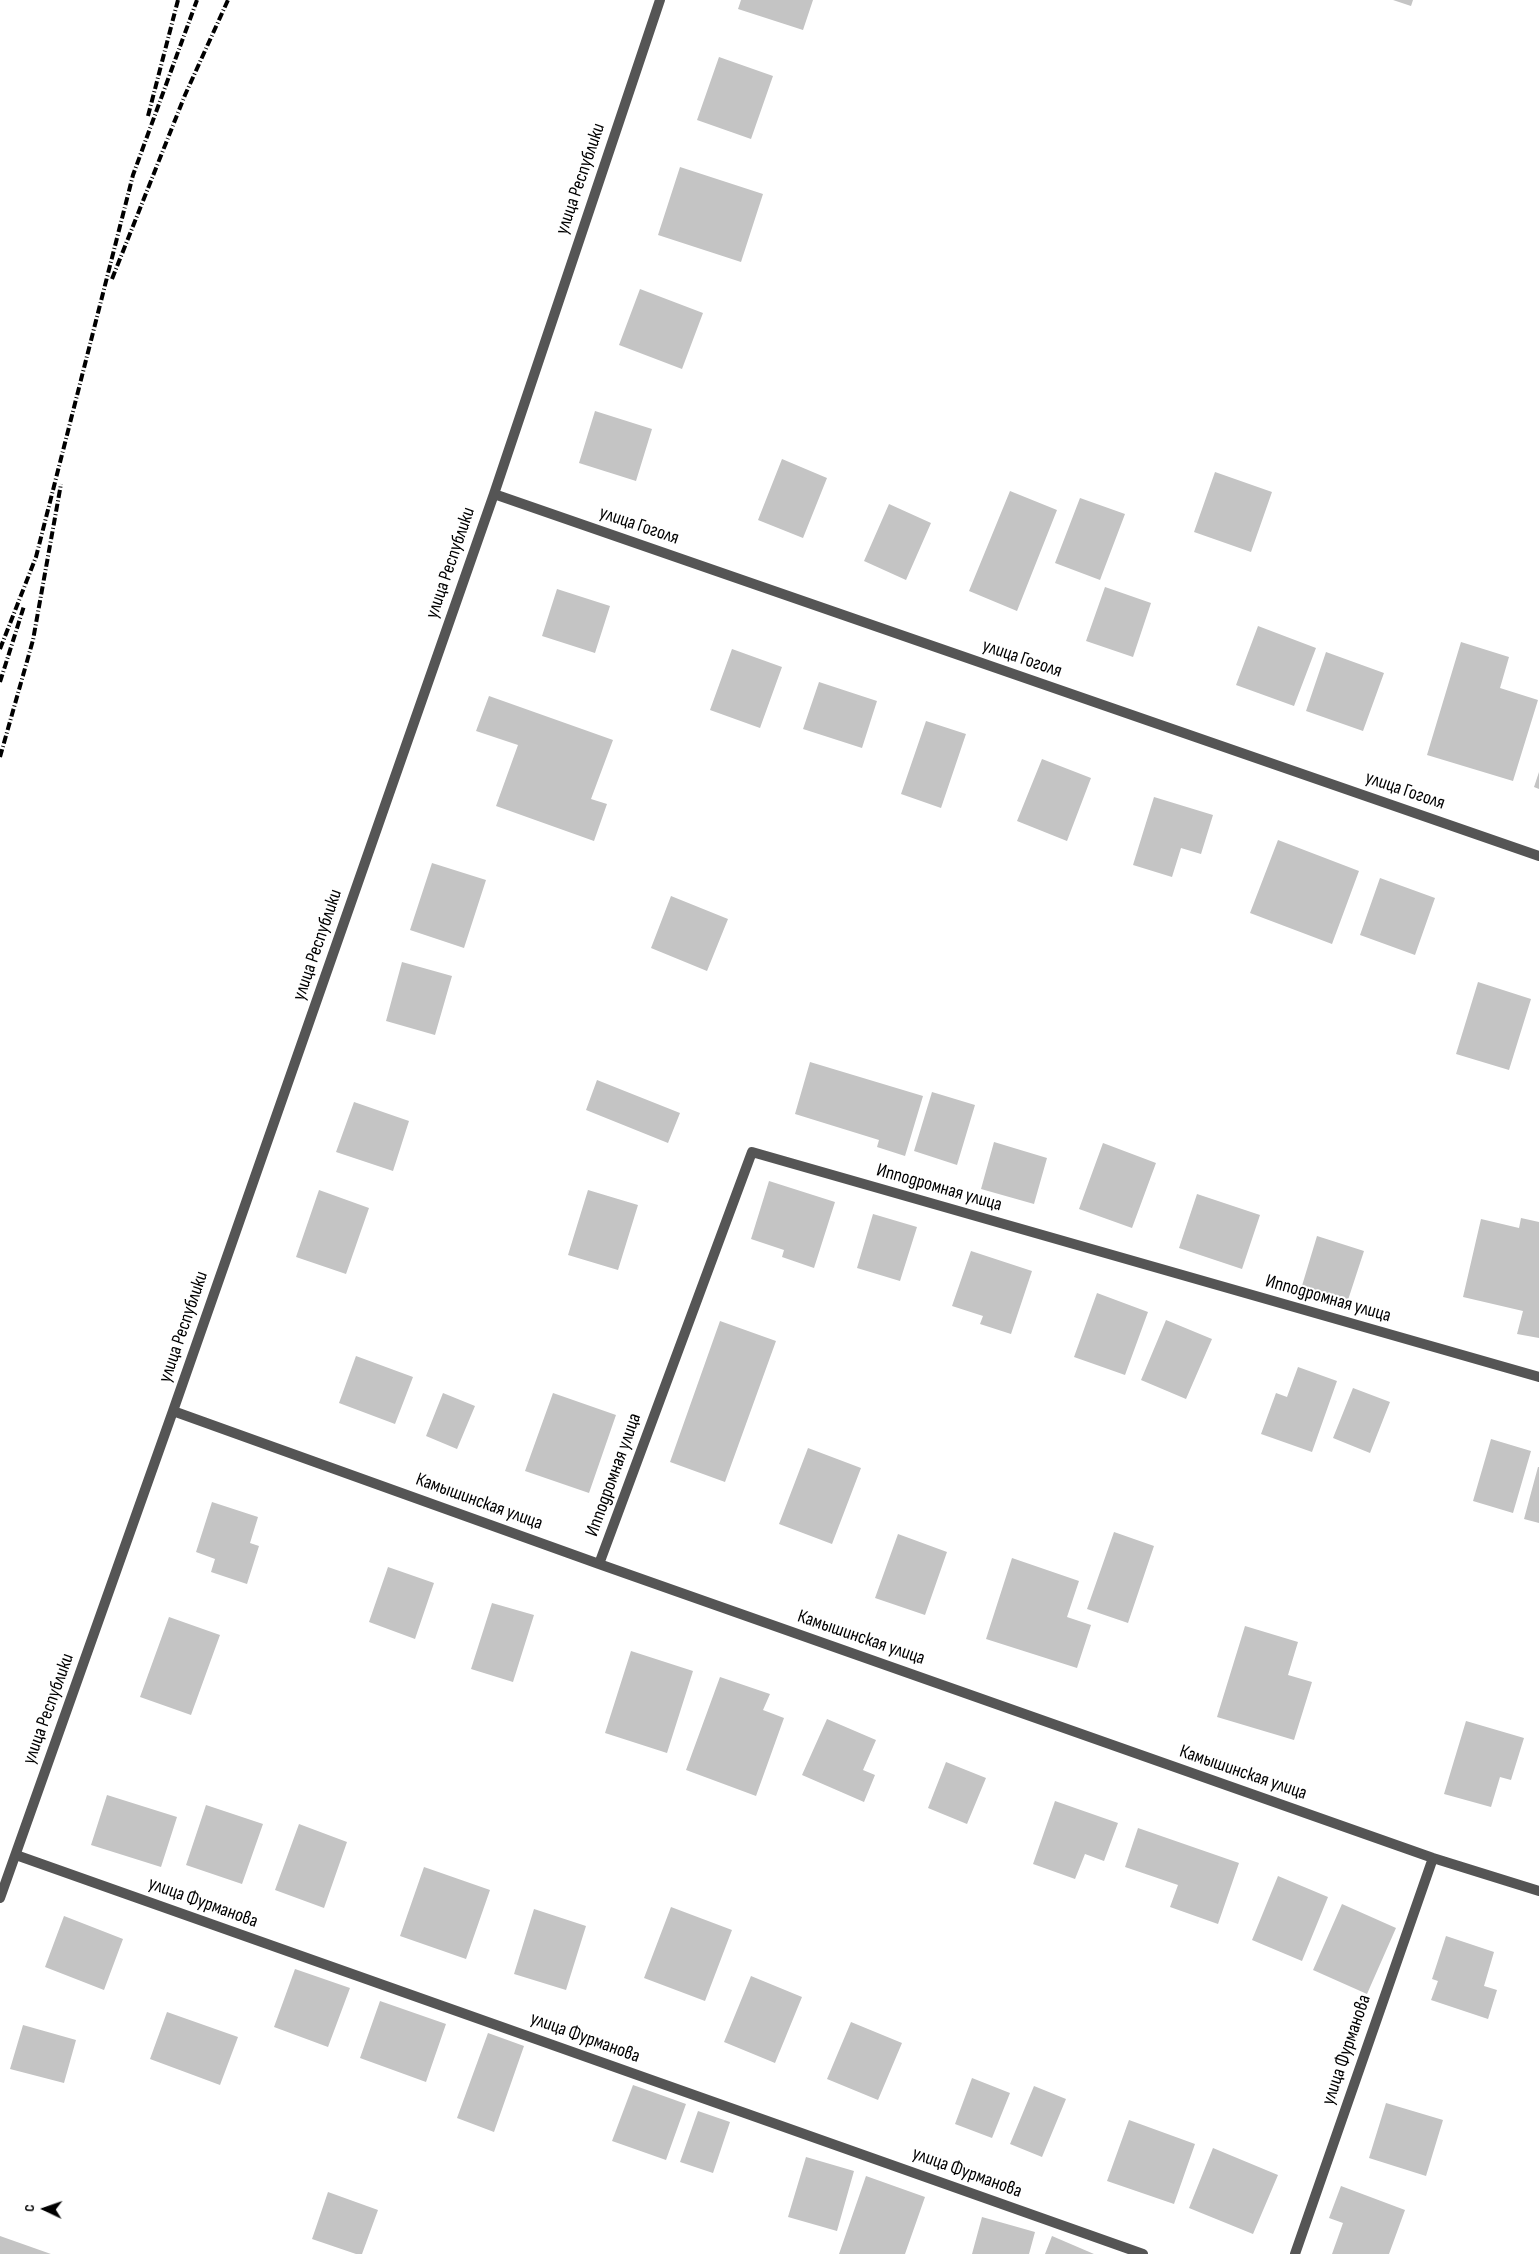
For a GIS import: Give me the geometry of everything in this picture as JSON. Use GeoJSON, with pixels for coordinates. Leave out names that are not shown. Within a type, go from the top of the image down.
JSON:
{"type":"FeatureCollection","features":[{"type":"Feature","properties":{"kind":"street","name":"улица Республики"},"geometry":{"type":"LineString","coordinates":[[0,1898],[173,1411],[494,494],[660,0]]}},
{"type":"Feature","properties":{"kind":"street","name":"улица Гоголя"},"geometry":{"type":"LineString","coordinates":[[494,494],[1539,856]]}},
{"type":"Feature","properties":{"kind":"street","name":"Ипподромная улица"},"geometry":{"type":"LineString","coordinates":[[599,1564],[752,1152],[1539,1377]]}},
{"type":"Feature","properties":{"kind":"street","name":"Камышинская улица"},"geometry":{"type":"LineString","coordinates":[[173,1411],[599,1564],[1433,1858],[1539,1892]]}},
{"type":"Feature","properties":{"kind":"street","name":"улица Фурманова"},"geometry":{"type":"LineString","coordinates":[[16,1855],[1143,2254]]}},
{"type":"Feature","properties":{"kind":"street","name":"улица Фурманова"},"geometry":{"type":"LineString","coordinates":[[1295,2254],[1433,1858]]}},
{"type":"Feature","properties":{"kind":"building"},"geometry":{"type":"Polygon","coordinates":[[[741,0],[813,0],[803,30],[738,9],[741,0]]]}},
{"type":"Feature","properties":{"kind":"building"},"geometry":{"type":"Polygon","coordinates":[[[1393,0],[1413,0],[1411,6],[1393,0]]]}},
{"type":"Feature","properties":{"kind":"building"},"geometry":{"type":"Polygon","coordinates":[[[719,57],[773,76],[751,139],[697,120],[719,57]]]}},
{"type":"Feature","properties":{"kind":"building"},"geometry":{"type":"Polygon","coordinates":[[[680,167],[763,194],[741,262],[658,235],[680,167]]]}},
{"type":"Feature","properties":{"kind":"building"},"geometry":{"type":"Polygon","coordinates":[[[640,289],[703,313],[682,369],[619,345],[640,289]]]}},
{"type":"Feature","properties":{"kind":"building"},"geometry":{"type":"Polygon","coordinates":[[[595,411],[652,429],[636,481],[579,463],[595,411]]]}},
{"type":"Feature","properties":{"kind":"building"},"geometry":{"type":"Polygon","coordinates":[[[782,459],[827,478],[803,538],[758,520],[782,459]]]}},
{"type":"Feature","properties":{"kind":"building"},"geometry":{"type":"Polygon","coordinates":[[[1215,472],[1272,492],[1251,552],[1194,532],[1215,472]]]}},
{"type":"Feature","properties":{"kind":"building"},"geometry":{"type":"Polygon","coordinates":[[[1010,491],[1057,510],[1017,611],[969,591],[1010,491]]]}},
{"type":"Feature","properties":{"kind":"building"},"geometry":{"type":"Polygon","coordinates":[[[1080,498],[1125,514],[1100,580],[1055,563],[1080,498]]]}},
{"type":"Feature","properties":{"kind":"building"},"geometry":{"type":"Polygon","coordinates":[[[889,504],[931,523],[906,580],[864,561],[889,504]]]}},
{"type":"Feature","properties":{"kind":"building"},"geometry":{"type":"Polygon","coordinates":[[[1105,587],[1151,603],[1133,657],[1086,641],[1105,587]]]}},
{"type":"Feature","properties":{"kind":"building"},"geometry":{"type":"Polygon","coordinates":[[[557,589],[610,606],[595,653],[542,636],[557,589]]]}},
{"type":"Feature","properties":{"kind":"building"},"geometry":{"type":"Polygon","coordinates":[[[1258,626],[1316,648],[1294,706],[1236,685],[1258,626]]]}},
{"type":"Feature","properties":{"kind":"building"},"geometry":{"type":"Polygon","coordinates":[[[1461,642],[1509,657],[1500,688],[1538,700],[1513,781],[1427,755],[1461,642]]]}},
{"type":"Feature","properties":{"kind":"building"},"geometry":{"type":"Polygon","coordinates":[[[732,649],[782,667],[760,728],[710,710],[732,649]]]}},
{"type":"Feature","properties":{"kind":"building"},"geometry":{"type":"Polygon","coordinates":[[[1326,652],[1384,673],[1363,731],[1306,711],[1326,652]]]}},
{"type":"Feature","properties":{"kind":"building"},"geometry":{"type":"Polygon","coordinates":[[[819,682],[877,701],[862,748],[803,729],[819,682]]]}},
{"type":"Feature","properties":{"kind":"building"},"geometry":{"type":"Polygon","coordinates":[[[489,696],[613,740],[591,799],[607,804],[594,841],[496,806],[518,745],[476,731],[489,696]]]}},
{"type":"Feature","properties":{"kind":"building"},"geometry":{"type":"Polygon","coordinates":[[[926,721],[966,734],[941,808],[901,794],[926,721]]]}},
{"type":"Feature","properties":{"kind":"building"},"geometry":{"type":"Polygon","coordinates":[[[1042,759],[1091,778],[1067,841],[1017,821],[1042,759]]]}},
{"type":"Feature","properties":{"kind":"building"},"geometry":{"type":"Polygon","coordinates":[[[1539,772],[1539,789],[1534,787],[1539,772]]]}},
{"type":"Feature","properties":{"kind":"building"},"geometry":{"type":"Polygon","coordinates":[[[1154,797],[1213,815],[1201,854],[1181,848],[1172,877],[1133,865],[1154,797]]]}},
{"type":"Feature","properties":{"kind":"building"},"geometry":{"type":"Polygon","coordinates":[[[1278,840],[1359,871],[1332,944],[1250,913],[1278,840]]]}},
{"type":"Feature","properties":{"kind":"building"},"geometry":{"type":"Polygon","coordinates":[[[432,863],[486,880],[464,948],[410,930],[432,863]]]}},
{"type":"Feature","properties":{"kind":"building"},"geometry":{"type":"Polygon","coordinates":[[[1380,878],[1435,898],[1415,955],[1360,935],[1380,878]]]}},
{"type":"Feature","properties":{"kind":"building"},"geometry":{"type":"Polygon","coordinates":[[[671,896],[728,919],[707,971],[651,948],[671,896]]]}},
{"type":"Feature","properties":{"kind":"building"},"geometry":{"type":"Polygon","coordinates":[[[402,962],[452,976],[435,1035],[386,1021],[402,962]]]}},
{"type":"Feature","properties":{"kind":"building"},"geometry":{"type":"Polygon","coordinates":[[[1478,982],[1531,999],[1509,1070],[1456,1054],[1478,982]]]}},
{"type":"Feature","properties":{"kind":"building"},"geometry":{"type":"Polygon","coordinates":[[[810,1062],[923,1096],[905,1156],[877,1147],[879,1140],[795,1114],[810,1062]]]}},
{"type":"Feature","properties":{"kind":"building"},"geometry":{"type":"Polygon","coordinates":[[[597,1080],[680,1113],[668,1143],[586,1110],[597,1080]]]}},
{"type":"Feature","properties":{"kind":"building"},"geometry":{"type":"Polygon","coordinates":[[[932,1092],[975,1105],[957,1165],[914,1151],[932,1092]]]}},
{"type":"Feature","properties":{"kind":"building"},"geometry":{"type":"Polygon","coordinates":[[[354,1102],[409,1121],[393,1171],[336,1152],[354,1102]]]}},
{"type":"Feature","properties":{"kind":"building"},"geometry":{"type":"Polygon","coordinates":[[[994,1142],[1047,1158],[1034,1204],[981,1189],[994,1142]]]}},
{"type":"Feature","properties":{"kind":"building"},"geometry":{"type":"Polygon","coordinates":[[[1103,1143],[1156,1163],[1132,1228],[1079,1209],[1103,1143]]]}},
{"type":"Feature","properties":{"kind":"building"},"geometry":{"type":"Polygon","coordinates":[[[769,1181],[835,1202],[814,1268],[782,1257],[784,1250],[751,1239],[769,1181]]]}},
{"type":"Feature","properties":{"kind":"building"},"geometry":{"type":"Polygon","coordinates":[[[319,1190],[369,1208],[346,1274],[296,1257],[319,1190]]]}},
{"type":"Feature","properties":{"kind":"building"},"geometry":{"type":"Polygon","coordinates":[[[588,1190],[638,1205],[618,1270],[568,1255],[588,1190]]]}},
{"type":"Feature","properties":{"kind":"building"},"geometry":{"type":"Polygon","coordinates":[[[1197,1194],[1260,1215],[1242,1269],[1179,1248],[1197,1194]]]}},
{"type":"Feature","properties":{"kind":"building"},"geometry":{"type":"Polygon","coordinates":[[[873,1214],[917,1227],[900,1281],[857,1268],[873,1214]]]}},
{"type":"Feature","properties":{"kind":"building"},"geometry":{"type":"Polygon","coordinates":[[[1521,1218],[1539,1222],[1539,1338],[1517,1334],[1523,1311],[1463,1297],[1481,1219],[1519,1228],[1521,1218]]]}},
{"type":"Feature","properties":{"kind":"building"},"geometry":{"type":"Polygon","coordinates":[[[1317,1236],[1364,1251],[1347,1303],[1301,1289],[1317,1236]]]}},
{"type":"Feature","properties":{"kind":"building"},"geometry":{"type":"Polygon","coordinates":[[[971,1251],[1032,1271],[1011,1334],[980,1324],[983,1316],[952,1306],[971,1251]]]}},
{"type":"Feature","properties":{"kind":"building"},"geometry":{"type":"Polygon","coordinates":[[[1097,1293],[1148,1312],[1125,1375],[1074,1357],[1097,1293]]]}},
{"type":"Feature","properties":{"kind":"building"},"geometry":{"type":"Polygon","coordinates":[[[1166,1320],[1212,1339],[1186,1399],[1141,1380],[1166,1320]]]}},
{"type":"Feature","properties":{"kind":"building"},"geometry":{"type":"Polygon","coordinates":[[[720,1321],[776,1341],[725,1482],[670,1462],[720,1321]]]}},
{"type":"Feature","properties":{"kind":"building"},"geometry":{"type":"Polygon","coordinates":[[[356,1356],[413,1377],[395,1424],[339,1403],[356,1356]]]}},
{"type":"Feature","properties":{"kind":"building"},"geometry":{"type":"Polygon","coordinates":[[[1298,1367],[1337,1381],[1312,1452],[1261,1434],[1276,1393],[1287,1397],[1298,1367]]]}},
{"type":"Feature","properties":{"kind":"building"},"geometry":{"type":"Polygon","coordinates":[[[1353,1388],[1390,1402],[1370,1453],[1333,1438],[1353,1388]]]}},
{"type":"Feature","properties":{"kind":"building"},"geometry":{"type":"Polygon","coordinates":[[[443,1393],[475,1406],[457,1449],[426,1436],[443,1393]]]}},
{"type":"Feature","properties":{"kind":"building"},"geometry":{"type":"Polygon","coordinates":[[[553,1393],[616,1415],[589,1493],[525,1471],[553,1393]]]}},
{"type":"Feature","properties":{"kind":"building"},"geometry":{"type":"Polygon","coordinates":[[[1491,1439],[1531,1451],[1513,1513],[1473,1501],[1491,1439]]]}},
{"type":"Feature","properties":{"kind":"building"},"geometry":{"type":"Polygon","coordinates":[[[808,1448],[861,1468],[832,1544],[779,1524],[808,1448]]]}},
{"type":"Feature","properties":{"kind":"building"},"geometry":{"type":"Polygon","coordinates":[[[1539,1467],[1539,1523],[1524,1519],[1539,1467]]]}},
{"type":"Feature","properties":{"kind":"building"},"geometry":{"type":"Polygon","coordinates":[[[212,1502],[258,1517],[250,1543],[259,1546],[247,1584],[211,1572],[215,1559],[196,1552],[212,1502]]]}},
{"type":"Feature","properties":{"kind":"building"},"geometry":{"type":"Polygon","coordinates":[[[1114,1532],[1154,1546],[1128,1623],[1087,1609],[1114,1532]]]}},
{"type":"Feature","properties":{"kind":"building"},"geometry":{"type":"Polygon","coordinates":[[[898,1534],[947,1552],[925,1615],[875,1598],[898,1534]]]}},
{"type":"Feature","properties":{"kind":"building"},"geometry":{"type":"Polygon","coordinates":[[[1012,1558],[1079,1581],[1067,1617],[1091,1625],[1077,1668],[986,1639],[1012,1558]]]}},
{"type":"Feature","properties":{"kind":"building"},"geometry":{"type":"Polygon","coordinates":[[[388,1567],[434,1583],[415,1639],[369,1622],[388,1567]]]}},
{"type":"Feature","properties":{"kind":"building"},"geometry":{"type":"Polygon","coordinates":[[[492,1603],[534,1615],[513,1682],[471,1669],[492,1603]]]}},
{"type":"Feature","properties":{"kind":"building"},"geometry":{"type":"Polygon","coordinates":[[[169,1617],[220,1635],[191,1715],[140,1697],[169,1617]]]}},
{"type":"Feature","properties":{"kind":"building"},"geometry":{"type":"Polygon","coordinates":[[[1245,1626],[1298,1642],[1288,1675],[1312,1682],[1294,1740],[1217,1717],[1245,1626]]]}},
{"type":"Feature","properties":{"kind":"building"},"geometry":{"type":"Polygon","coordinates":[[[631,1651],[693,1671],[667,1753],[605,1733],[631,1651]]]}},
{"type":"Feature","properties":{"kind":"building"},"geometry":{"type":"Polygon","coordinates":[[[720,1677],[770,1694],[763,1710],[784,1718],[756,1796],[686,1770],[720,1677]]]}},
{"type":"Feature","properties":{"kind":"building"},"geometry":{"type":"Polygon","coordinates":[[[827,1719],[876,1740],[863,1770],[875,1775],[864,1802],[802,1775],[827,1719]]]}},
{"type":"Feature","properties":{"kind":"building"},"geometry":{"type":"Polygon","coordinates":[[[1466,1721],[1524,1738],[1511,1780],[1500,1777],[1491,1807],[1444,1794],[1466,1721]]]}},
{"type":"Feature","properties":{"kind":"building"},"geometry":{"type":"Polygon","coordinates":[[[946,1762],[986,1778],[967,1824],[928,1808],[946,1762]]]}},
{"type":"Feature","properties":{"kind":"building"},"geometry":{"type":"Polygon","coordinates":[[[107,1795],[177,1817],[161,1867],[91,1845],[107,1795]]]}},
{"type":"Feature","properties":{"kind":"building"},"geometry":{"type":"Polygon","coordinates":[[[1055,1801],[1118,1823],[1104,1861],[1085,1854],[1075,1879],[1033,1864],[1055,1801]]]}},
{"type":"Feature","properties":{"kind":"building"},"geometry":{"type":"Polygon","coordinates":[[[206,1805],[263,1824],[242,1884],[186,1865],[206,1805]]]}},
{"type":"Feature","properties":{"kind":"building"},"geometry":{"type":"Polygon","coordinates":[[[299,1824],[347,1842],[324,1908],[275,1890],[299,1824]]]}},
{"type":"Feature","properties":{"kind":"building"},"geometry":{"type":"Polygon","coordinates":[[[1138,1828],[1239,1863],[1218,1924],[1170,1907],[1178,1885],[1125,1867],[1138,1828]]]}},
{"type":"Feature","properties":{"kind":"building"},"geometry":{"type":"Polygon","coordinates":[[[424,1867],[490,1890],[466,1959],[400,1936],[424,1867]]]}},
{"type":"Feature","properties":{"kind":"building"},"geometry":{"type":"Polygon","coordinates":[[[1278,1876],[1328,1897],[1302,1961],[1252,1940],[1278,1876]]]}},
{"type":"Feature","properties":{"kind":"building"},"geometry":{"type":"Polygon","coordinates":[[[1342,1904],[1396,1928],[1367,1994],[1313,1970],[1342,1904]]]}},
{"type":"Feature","properties":{"kind":"building"},"geometry":{"type":"Polygon","coordinates":[[[671,1907],[732,1930],[705,2001],[644,1978],[671,1907]]]}},
{"type":"Feature","properties":{"kind":"building"},"geometry":{"type":"Polygon","coordinates":[[[534,1909],[586,1926],[566,1990],[514,1974],[534,1909]]]}},
{"type":"Feature","properties":{"kind":"building"},"geometry":{"type":"Polygon","coordinates":[[[64,1916],[123,1939],[104,1990],[45,1967],[64,1916]]]}},
{"type":"Feature","properties":{"kind":"building"},"geometry":{"type":"Polygon","coordinates":[[[1446,1936],[1494,1952],[1484,1986],[1497,1990],[1488,2019],[1431,2000],[1438,1981],[1432,1979],[1446,1936]]]}},
{"type":"Feature","properties":{"kind":"building"},"geometry":{"type":"Polygon","coordinates":[[[295,1969],[350,1988],[328,2047],[274,2027],[295,1969]]]}},
{"type":"Feature","properties":{"kind":"building"},"geometry":{"type":"Polygon","coordinates":[[[751,1976],[802,1997],[775,2063],[724,2042],[751,1976]]]}},
{"type":"Feature","properties":{"kind":"building"},"geometry":{"type":"Polygon","coordinates":[[[380,2001],[446,2024],[426,2082],[360,2058],[380,2001]]]}},
{"type":"Feature","properties":{"kind":"building"},"geometry":{"type":"Polygon","coordinates":[[[167,2012],[238,2037],[220,2085],[150,2059],[167,2012]]]}},
{"type":"Feature","properties":{"kind":"building"},"geometry":{"type":"Polygon","coordinates":[[[851,2022],[902,2043],[878,2100],[827,2079],[851,2022]]]}},
{"type":"Feature","properties":{"kind":"building"},"geometry":{"type":"Polygon","coordinates":[[[23,2025],[76,2040],[64,2083],[10,2069],[23,2025]]]}},
{"type":"Feature","properties":{"kind":"building"},"geometry":{"type":"Polygon","coordinates":[[[488,2033],[524,2046],[494,2132],[457,2118],[488,2033]]]}},
{"type":"Feature","properties":{"kind":"building"},"geometry":{"type":"Polygon","coordinates":[[[972,2078],[1010,2093],[992,2138],[955,2124],[972,2078]]]}},
{"type":"Feature","properties":{"kind":"building"},"geometry":{"type":"Polygon","coordinates":[[[633,2085],[686,2104],[666,2160],[612,2141],[633,2085]]]}},
{"type":"Feature","properties":{"kind":"building"},"geometry":{"type":"Polygon","coordinates":[[[1034,2086],[1066,2099],[1042,2157],[1010,2144],[1034,2086]]]}},
{"type":"Feature","properties":{"kind":"building"},"geometry":{"type":"Polygon","coordinates":[[[1386,2103],[1443,2120],[1426,2176],[1369,2158],[1386,2103]]]}},
{"type":"Feature","properties":{"kind":"building"},"geometry":{"type":"Polygon","coordinates":[[[698,2111],[730,2122],[713,2173],[680,2162],[698,2111]]]}},
{"type":"Feature","properties":{"kind":"building"},"geometry":{"type":"Polygon","coordinates":[[[1129,2120],[1195,2144],[1174,2204],[1107,2181],[1129,2120]]]}},
{"type":"Feature","properties":{"kind":"building"},"geometry":{"type":"Polygon","coordinates":[[[1213,2148],[1278,2175],[1253,2234],[1189,2208],[1213,2148]]]}},
{"type":"Feature","properties":{"kind":"building"},"geometry":{"type":"Polygon","coordinates":[[[806,2157],[854,2171],[837,2231],[788,2217],[806,2157]]]}},
{"type":"Feature","properties":{"kind":"building"},"geometry":{"type":"Polygon","coordinates":[[[866,2176],[925,2197],[905,2254],[839,2254],[866,2176]]]}},
{"type":"Feature","properties":{"kind":"building"},"geometry":{"type":"Polygon","coordinates":[[[1341,2186],[1405,2210],[1389,2254],[1332,2254],[1343,2223],[1329,2218],[1341,2186]]]}},
{"type":"Feature","properties":{"kind":"building"},"geometry":{"type":"Polygon","coordinates":[[[328,2192],[378,2210],[362,2254],[356,2254],[312,2239],[328,2192]]]}},
{"type":"Feature","properties":{"kind":"building"},"geometry":{"type":"Polygon","coordinates":[[[982,2217],[1035,2232],[1029,2254],[972,2254],[982,2217]]]}},
{"type":"Feature","properties":{"kind":"building"},"geometry":{"type":"Polygon","coordinates":[[[0,2236],[51,2254],[0,2254],[0,2236]]]}},
{"type":"Feature","properties":{"kind":"building"},"geometry":{"type":"Polygon","coordinates":[[[1052,2236],[1094,2254],[1045,2254],[1052,2236]]]}},
{"type":"Feature","properties":{"kind":"railway"},"geometry":{"type":"LineString","coordinates":[[148,116],[178,0]]}},
{"type":"Feature","properties":{"kind":"railway"},"geometry":{"type":"LineString","coordinates":[[0,649],[36,557],[133,175],[197,0]]}},
{"type":"Feature","properties":{"kind":"railway"},"geometry":{"type":"LineString","coordinates":[[112,279],[185,95],[228,0]]}},
{"type":"Feature","properties":{"kind":"railway"},"geometry":{"type":"LineString","coordinates":[[0,757],[33,640],[61,484]]}},
{"type":"Feature","properties":{"kind":"railway"},"geometry":{"type":"LineString","coordinates":[[0,682],[24,606]]}}]}
